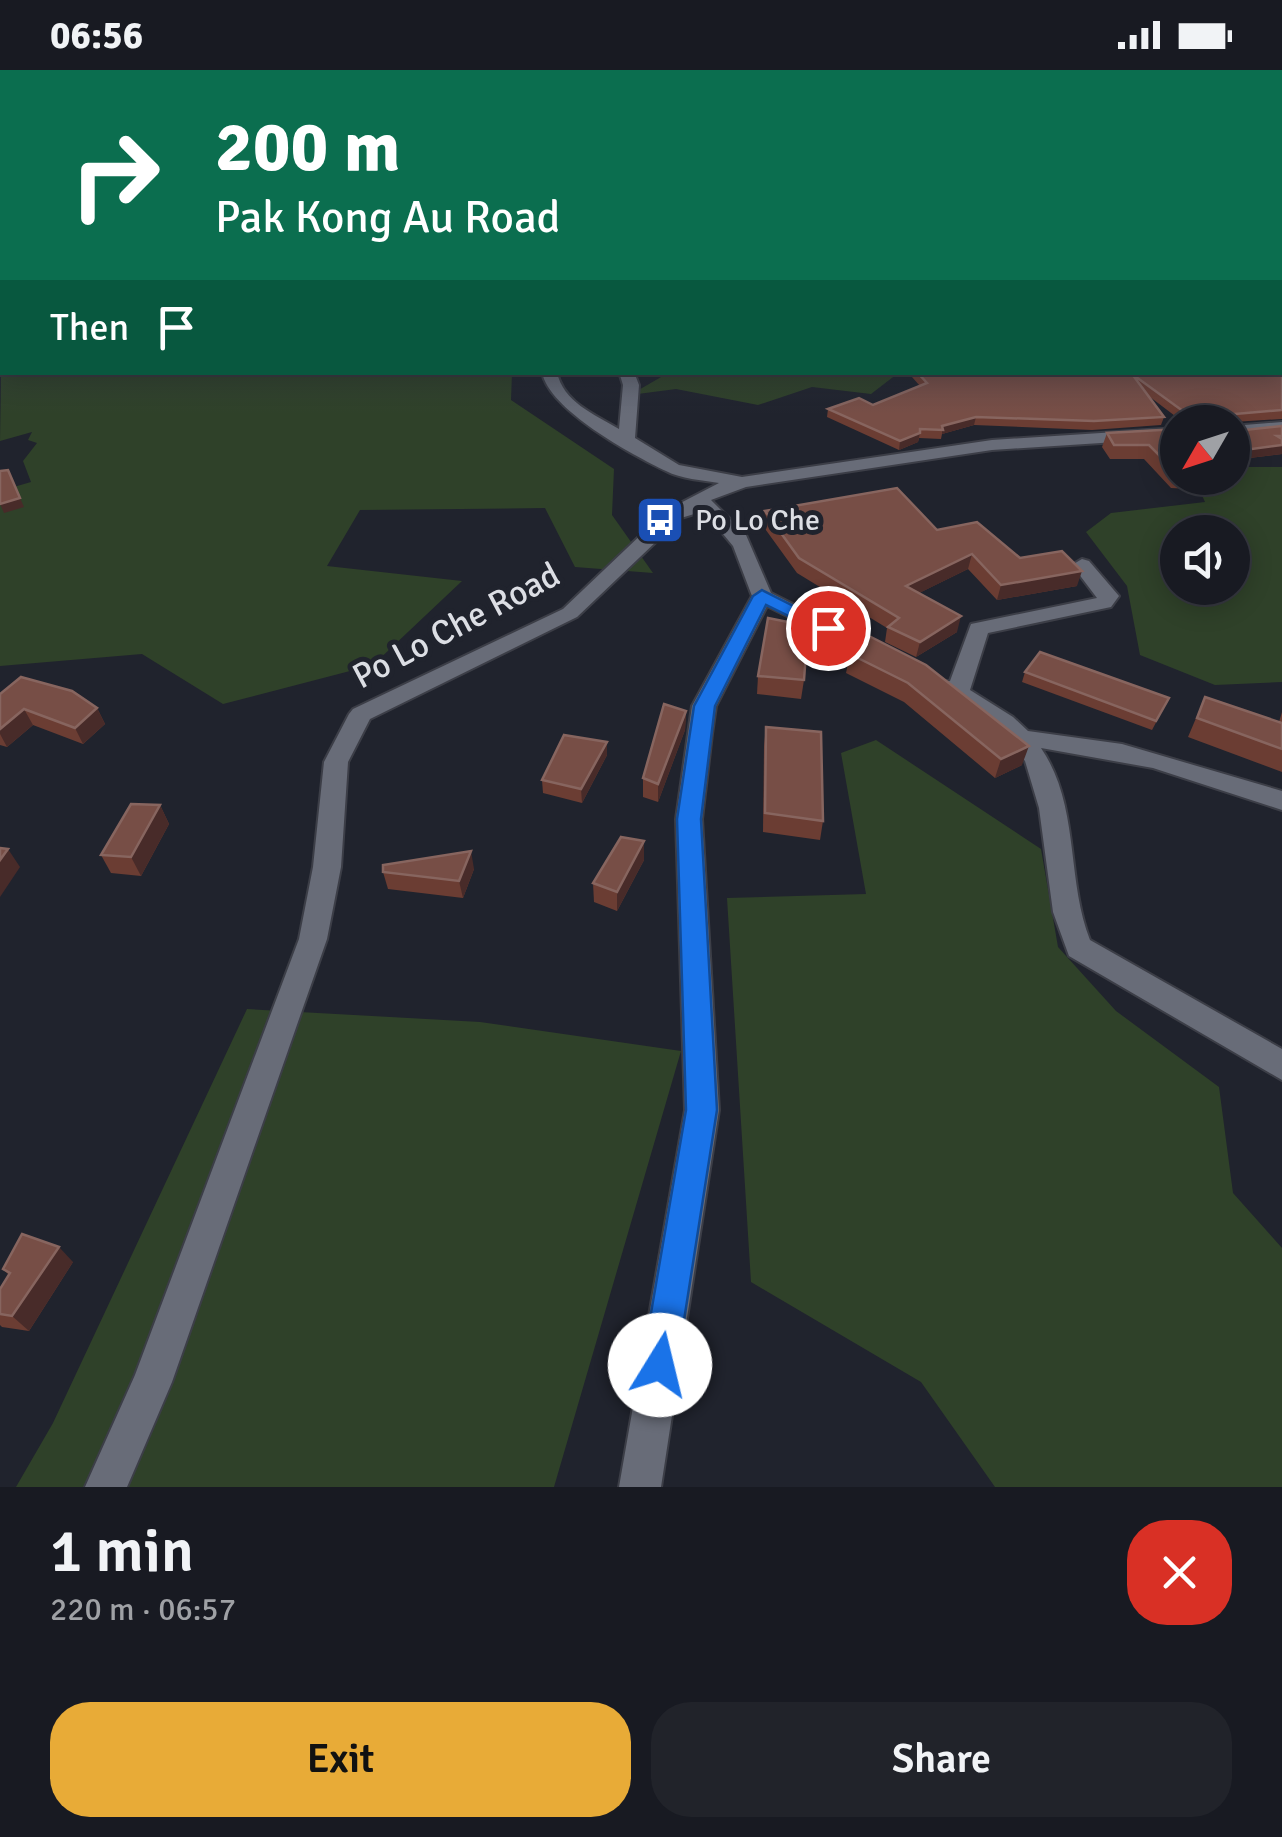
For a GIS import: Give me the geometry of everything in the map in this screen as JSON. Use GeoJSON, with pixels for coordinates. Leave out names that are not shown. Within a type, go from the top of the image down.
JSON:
{"type":"FeatureCollection","features":[{"type":"Feature","properties":{"kind":"street"},"geometry":{"type":"LineString","coordinates":[[549,375],[552,386],[568,405],[674,470],[746,482]]}},
{"type":"Feature","properties":{"kind":"street"},"geometry":{"type":"LineString","coordinates":[[626,440],[631,385],[627,375]]}},
{"type":"Feature","properties":{"kind":"street"},"geometry":{"type":"LineString","coordinates":[[1250,429],[1282,428]]}},
{"type":"Feature","properties":{"kind":"street","name":"Po Lo Che Road"},"geometry":{"type":"LineString","coordinates":[[106,1487],[152,1382],[313,939],[327,867],[336,762],[361,714],[570,613],[674,514],[720,488],[992,445],[1160,434]]}},
{"type":"Feature","properties":{"kind":"street"},"geometry":{"type":"LineString","coordinates":[[674,470],[674,514],[708,505],[721,514],[747,550],[762,596],[958,692],[1034,750],[1051,792],[1067,924],[1079,948],[1282,1066]]}},
{"type":"Feature","properties":{"kind":"street"},"geometry":{"type":"LineString","coordinates":[[958,692],[980,630],[1104,603],[1110,596],[1082,565]]}},
{"type":"Feature","properties":{"kind":"street"},"geometry":{"type":"LineString","coordinates":[[640,1487],[702,1110],[689,819],[700,734],[704,706],[762,596]]}},
{"type":"Feature","properties":{"kind":"street"},"geometry":{"type":"LineString","coordinates":[[1022,739],[1068,740],[1142,756],[1282,801]]}},
{"type":"Feature","properties":{"kind":"green space"},"geometry":{"type":"Polygon","coordinates":[[[1,375],[512,375],[511,400],[614,469],[612,515],[653,573],[575,567],[545,508],[360,510],[327,566],[462,581],[373,665],[223,704],[142,654],[0,666],[0,491],[31,482],[23,461],[37,443],[28,440],[32,432],[0,441],[1,375]]]}},
{"type":"Feature","properties":{"kind":"green space"},"geometry":{"type":"Polygon","coordinates":[[[665,375],[896,375],[871,394],[812,387],[758,405],[676,389],[630,395],[665,375]]]}},
{"type":"Feature","properties":{"kind":"green space"},"geometry":{"type":"Polygon","coordinates":[[[1250,467],[1282,467],[1282,682],[1215,685],[1140,655],[1127,586],[1086,532],[1111,513],[1205,502],[1202,495],[1250,495],[1250,467]]]}},
{"type":"Feature","properties":{"kind":"green space"},"geometry":{"type":"Polygon","coordinates":[[[876,740],[1041,849],[1058,947],[1116,1011],[1219,1087],[1233,1193],[1282,1248],[1282,1487],[995,1487],[921,1382],[751,1282],[727,898],[866,894],[841,753],[876,740]]]}},
{"type":"Feature","properties":{"kind":"green space"},"geometry":{"type":"Polygon","coordinates":[[[247,1009],[480,1022],[681,1051],[554,1487],[16,1487],[53,1423],[247,1009]]]}},
{"type":"Feature","properties":{"kind":"building"},"geometry":{"type":"Polygon","coordinates":[[[920,375],[1133,375],[1160,412],[1160,417],[1094,421],[976,417],[942,426],[943,430],[920,429],[920,433],[900,441],[828,409],[859,398],[873,405],[927,383],[920,375]]]}},
{"type":"Feature","properties":{"kind":"building"},"geometry":{"type":"Polygon","coordinates":[[[1133,375],[1282,375],[1282,410],[1250,413],[1250,405],[1175,405],[1133,375]]]}},
{"type":"Feature","properties":{"kind":"building"},"geometry":{"type":"Polygon","coordinates":[[[1282,426],[1282,436],[1277,436],[1282,445],[1250,449],[1250,429],[1282,426]]]}},
{"type":"Feature","properties":{"kind":"building"},"geometry":{"type":"Polygon","coordinates":[[[1160,430],[1160,456],[1149,445],[1114,445],[1107,433],[1160,430]]]}},
{"type":"Feature","properties":{"kind":"building"},"geometry":{"type":"Polygon","coordinates":[[[8,470],[20,498],[0,504],[0,471],[8,470]]]}},
{"type":"Feature","properties":{"kind":"building"},"geometry":{"type":"Polygon","coordinates":[[[897,488],[937,530],[977,522],[1020,558],[1062,551],[1082,571],[1001,585],[972,554],[906,586],[961,616],[920,642],[888,627],[899,618],[799,558],[765,511],[897,488]]]}},
{"type":"Feature","properties":{"kind":"building"},"geometry":{"type":"Polygon","coordinates":[[[768,618],[808,626],[804,680],[758,676],[768,618]]]}},
{"type":"Feature","properties":{"kind":"building"},"geometry":{"type":"Polygon","coordinates":[[[871,637],[926,665],[1029,746],[1001,759],[908,683],[850,654],[871,637]]]}},
{"type":"Feature","properties":{"kind":"building"},"geometry":{"type":"Polygon","coordinates":[[[1040,652],[1169,698],[1156,721],[1025,672],[1040,652]]]}},
{"type":"Feature","properties":{"kind":"building"},"geometry":{"type":"Polygon","coordinates":[[[21,677],[72,691],[97,708],[75,728],[24,709],[0,729],[0,694],[21,677]]]}},
{"type":"Feature","properties":{"kind":"building"},"geometry":{"type":"Polygon","coordinates":[[[1205,697],[1282,723],[1282,749],[1197,718],[1205,697]]]}},
{"type":"Feature","properties":{"kind":"building"},"geometry":{"type":"Polygon","coordinates":[[[664,704],[686,711],[658,784],[643,778],[664,704]]]}},
{"type":"Feature","properties":{"kind":"building"},"geometry":{"type":"Polygon","coordinates":[[[766,727],[821,732],[823,821],[765,813],[766,727]]]}},
{"type":"Feature","properties":{"kind":"building"},"geometry":{"type":"Polygon","coordinates":[[[564,735],[607,742],[581,789],[542,780],[564,735]]]}},
{"type":"Feature","properties":{"kind":"building"},"geometry":{"type":"Polygon","coordinates":[[[131,804],[160,805],[131,857],[101,855],[131,804]]]}},
{"type":"Feature","properties":{"kind":"building"},"geometry":{"type":"Polygon","coordinates":[[[621,837],[644,841],[617,892],[593,883],[621,837]]]}},
{"type":"Feature","properties":{"kind":"building"},"geometry":{"type":"Polygon","coordinates":[[[471,851],[459,881],[383,872],[383,865],[471,851]]]}},
{"type":"Feature","properties":{"kind":"building"},"geometry":{"type":"Polygon","coordinates":[[[22,1234],[59,1247],[12,1316],[0,1314],[0,1289],[10,1273],[3,1269],[22,1234]]]}},
{"type":"Feature","properties":{"kind":"place","name":"Po Lo Che"},"geometry":{"type":"Point","coordinates":[660,520]}},
{"type":"Feature","properties":{"kind":"route"},"geometry":{"type":"LineString","coordinates":[[660,1365],[702,1110],[689,819],[704,706],[762,596],[828,628]]}}]}
